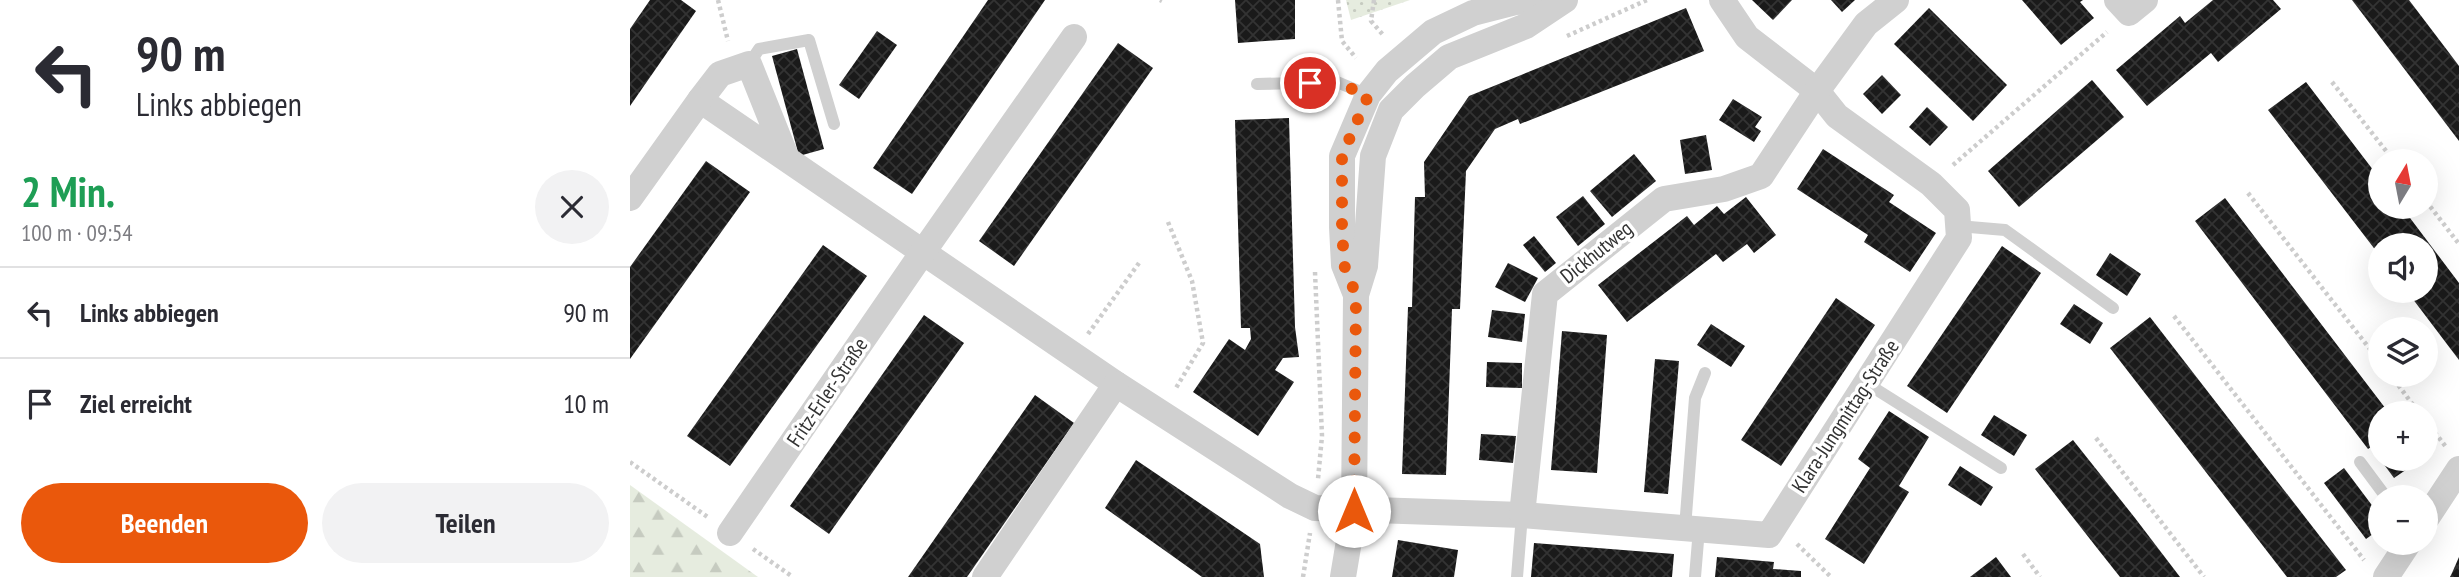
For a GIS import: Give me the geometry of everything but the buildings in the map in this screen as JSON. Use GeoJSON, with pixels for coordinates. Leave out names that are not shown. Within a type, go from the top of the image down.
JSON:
{"type":"FeatureCollection","features":[{"type":"Feature","properties":{"kind":"street"},"geometry":{"type":"LineString","coordinates":[[1356,295],[1344,265],[1342,156],[1368,96],[1387,71],[1433,32],[1473,13],[1516,2],[1564,0]]}},
{"type":"Feature","properties":{"kind":"street"},"geometry":{"type":"LineString","coordinates":[[1343,577],[1354,511],[1356,295],[1365,266],[1373,156],[1391,110],[1449,57],[1526,26],[1564,0]]}},
{"type":"Feature","properties":{"kind":"street"},"geometry":{"type":"LineString","coordinates":[[1722,0],[1747,37],[1817,91],[1837,116],[1931,184],[1957,210],[1958,226]]}},
{"type":"Feature","properties":{"kind":"street","name":"Dickhutweg"},"geometry":{"type":"LineString","coordinates":[[1522,515],[1545,294],[1664,199],[1724,189],[1761,176],[1817,91],[1866,24],[1896,0]]}},
{"type":"Feature","properties":{"kind":"street","name":"Fritz-Erler-Straße"},"geometry":{"type":"LineString","coordinates":[[730,533],[1074,37]]}},
{"type":"Feature","properties":{"kind":"street"},"geometry":{"type":"LineString","coordinates":[[630,198],[720,74],[741,67],[787,159]]}},
{"type":"Feature","properties":{"kind":"street"},"geometry":{"type":"LineString","coordinates":[[700,100],[1116,384],[1290,496],[1315,508],[1522,515],[1769,536],[1778,522]]}},
{"type":"Feature","properties":{"kind":"street","name":"Klara-Jungmittag-Straße"},"geometry":{"type":"LineString","coordinates":[[1778,522],[1959,238],[1958,226]]}},
{"type":"Feature","properties":{"kind":"street"},"geometry":{"type":"LineString","coordinates":[[985,577],[1116,384]]}},
{"type":"Feature","properties":{"kind":"street"},"geometry":{"type":"LineString","coordinates":[[2438,495],[2455,461]]}},
{"type":"Feature","properties":{"kind":"street"},"geometry":{"type":"LineString","coordinates":[[2377,572],[2395,555]]}},
{"type":"Feature","properties":{"kind":"lane"},"geometry":{"type":"LineString","coordinates":[[741,67],[759,49],[809,40],[834,124]]}},
{"type":"Feature","properties":{"kind":"lane"},"geometry":{"type":"LineString","coordinates":[[1257,84],[1337,82],[1368,96]]}},
{"type":"Feature","properties":{"kind":"lane"},"geometry":{"type":"LineString","coordinates":[[1958,226],[2005,230],[2113,308]]}},
{"type":"Feature","properties":{"kind":"lane"},"geometry":{"type":"LineString","coordinates":[[1695,577],[1692,529],[1695,398],[1704,373]]}},
{"type":"Feature","properties":{"kind":"lane"},"geometry":{"type":"LineString","coordinates":[[1866,383],[2001,468]]}},
{"type":"Feature","properties":{"kind":"lane"},"geometry":{"type":"LineString","coordinates":[[2360,461],[2377,485]]}},
{"type":"Feature","properties":{"kind":"lane"},"geometry":{"type":"LineString","coordinates":[[1517,577],[1522,515]]}},
{"type":"Feature","properties":{"kind":"path"},"geometry":{"type":"LineString","coordinates":[[718,0],[729,43],[741,67]]}},
{"type":"Feature","properties":{"kind":"path"},"geometry":{"type":"LineString","coordinates":[[1338,0],[1342,41],[1356,58]]}},
{"type":"Feature","properties":{"kind":"path"},"geometry":{"type":"LineString","coordinates":[[1374,0],[1371,21],[1384,37]]}},
{"type":"Feature","properties":{"kind":"path"},"geometry":{"type":"LineString","coordinates":[[1560,39],[1647,0]]}},
{"type":"Feature","properties":{"kind":"path"},"geometry":{"type":"LineString","coordinates":[[1931,184],[2130,4]]}},
{"type":"Feature","properties":{"kind":"path"},"geometry":{"type":"LineString","coordinates":[[2332,82],[2385,149]]}},
{"type":"Feature","properties":{"kind":"path"},"geometry":{"type":"LineString","coordinates":[[2248,192],[2368,347]]}},
{"type":"Feature","properties":{"kind":"path"},"geometry":{"type":"LineString","coordinates":[[2438,216],[2459,243]]}},
{"type":"Feature","properties":{"kind":"path"},"geometry":{"type":"LineString","coordinates":[[1161,413],[1203,343],[1192,281],[1168,222]]}},
{"type":"Feature","properties":{"kind":"path"},"geometry":{"type":"LineString","coordinates":[[1073,355],[1139,263]]}},
{"type":"Feature","properties":{"kind":"path"},"geometry":{"type":"LineString","coordinates":[[2174,316],[2377,572]]}},
{"type":"Feature","properties":{"kind":"path"},"geometry":{"type":"LineString","coordinates":[[2399,387],[2410,401]]}},
{"type":"Feature","properties":{"kind":"path"},"geometry":{"type":"LineString","coordinates":[[2096,438],[2204,577]]}},
{"type":"Feature","properties":{"kind":"path"},"geometry":{"type":"LineString","coordinates":[[2438,438],[2455,461]]}},
{"type":"Feature","properties":{"kind":"path"},"geometry":{"type":"LineString","coordinates":[[1778,522],[1831,577]]}},
{"type":"Feature","properties":{"kind":"path"},"geometry":{"type":"LineString","coordinates":[[2023,554],[2040,577]]}},
{"type":"Feature","properties":{"kind":"green space"},"geometry":{"type":"Polygon","coordinates":[[[1346,0],[1410,0],[1351,20],[1346,0]]]}},
{"type":"Feature","properties":{"kind":"green space"},"geometry":{"type":"Polygon","coordinates":[[[630,485],[758,577],[630,577],[630,485]]]}},
{"type":"Feature","properties":{"kind":"route"},"geometry":{"type":"LineString","coordinates":[[1310,83],[1337,82],[1368,96],[1342,156],[1344,265],[1356,295],[1354,511]]}}]}
